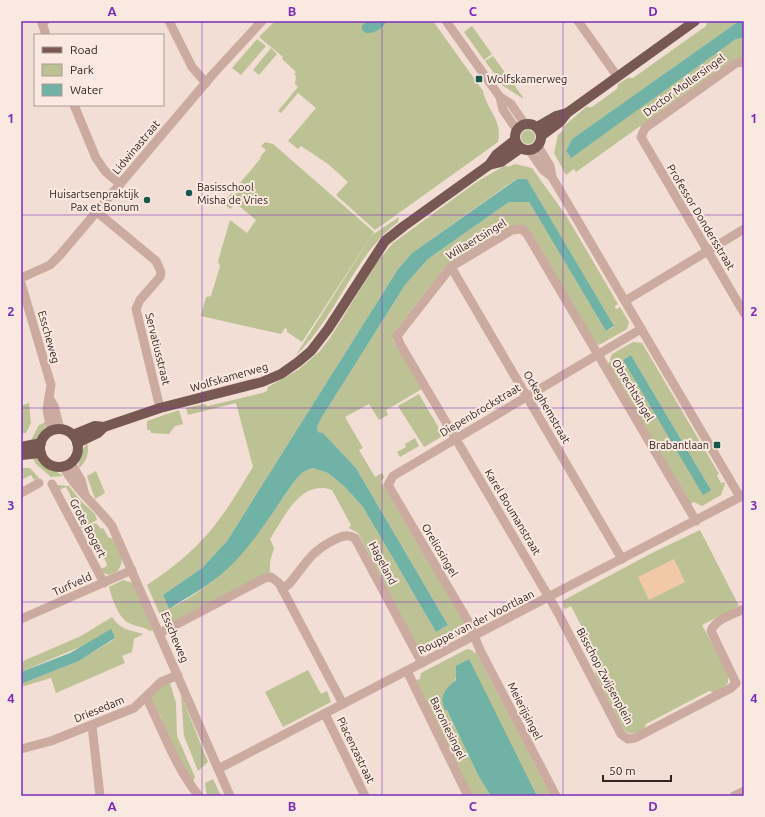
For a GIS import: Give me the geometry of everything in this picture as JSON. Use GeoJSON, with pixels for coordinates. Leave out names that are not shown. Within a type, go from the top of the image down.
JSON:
{"type":"FeatureCollection","features":[{"type":"Feature","properties":{"kind":"main road","name":"Wolfskamerweg"},"geometry":{"type":"LineString","coordinates":[[75,439],[95,426],[104,427],[160,408],[262,382],[281,374],[298,362],[322,339],[385,241],[489,165],[496,155],[560,122],[567,113],[695,21]]}},
{"type":"Feature","properties":{"kind":"main road"},"geometry":{"type":"LineString","coordinates":[[55,430],[75,439],[77,454],[67,464],[49,464],[41,448],[44,436],[55,430]]}},
{"type":"Feature","properties":{"kind":"main road"},"geometry":{"type":"LineString","coordinates":[[21,447],[41,448]]}},
{"type":"Feature","properties":{"kind":"main road"},"geometry":{"type":"LineString","coordinates":[[21,455],[41,448]]}},
{"type":"Feature","properties":{"kind":"street"},"geometry":{"type":"LineString","coordinates":[[169,21],[192,68],[206,83]]}},
{"type":"Feature","properties":{"kind":"street","name":"Lidwinastraat"},"geometry":{"type":"LineString","coordinates":[[21,278],[50,265],[206,83],[262,21]]}},
{"type":"Feature","properties":{"kind":"street"},"geometry":{"type":"LineString","coordinates":[[446,21],[500,97],[511,104],[528,138],[550,166],[552,177],[641,329],[742,496]]}},
{"type":"Feature","properties":{"kind":"street"},"geometry":{"type":"LineString","coordinates":[[578,21],[617,76]]}},
{"type":"Feature","properties":{"kind":"street"},"geometry":{"type":"LineString","coordinates":[[44,22],[46,34]]}},
{"type":"Feature","properties":{"kind":"street","name":"Doctor Mollersingel"},"geometry":{"type":"LineString","coordinates":[[641,133],[645,128],[736,63],[744,62]]}},
{"type":"Feature","properties":{"kind":"street"},"geometry":{"type":"LineString","coordinates":[[74,106],[96,158],[105,171],[120,184]]}},
{"type":"Feature","properties":{"kind":"street","name":"Professor Dondersstraat"},"geometry":{"type":"LineString","coordinates":[[641,133],[643,142],[744,313]]}},
{"type":"Feature","properties":{"kind":"street","name":"Servatiusstraat"},"geometry":{"type":"LineString","coordinates":[[97,212],[156,261],[159,266],[160,277],[140,300],[136,309],[160,408]]}},
{"type":"Feature","properties":{"kind":"street"},"geometry":{"type":"LineString","coordinates":[[625,301],[744,229]]}},
{"type":"Feature","properties":{"kind":"street","name":"Willaertsingel"},"geometry":{"type":"LineString","coordinates":[[456,439],[397,336],[404,325],[451,267],[512,230],[522,230],[527,234],[598,355]]}},
{"type":"Feature","properties":{"kind":"street","name":"Ockeghemstraat"},"geometry":{"type":"LineString","coordinates":[[451,267],[622,559]]}},
{"type":"Feature","properties":{"kind":"street","name":"Esscheweg"},"geometry":{"type":"LineString","coordinates":[[21,283],[51,385],[49,398],[54,406],[55,430]]}},
{"type":"Feature","properties":{"kind":"street","name":"Diepenbrockstraat"},"geometry":{"type":"LineString","coordinates":[[393,476],[641,329]]}},
{"type":"Feature","properties":{"kind":"street","name":"Obrechtsingel"},"geometry":{"type":"LineString","coordinates":[[598,355],[696,521]]}},
{"type":"Feature","properties":{"kind":"street","name":"Karel Boumanstraat"},"geometry":{"type":"LineString","coordinates":[[456,439],[549,597]]}},
{"type":"Feature","properties":{"kind":"street","name":"Esscheweg"},"geometry":{"type":"LineString","coordinates":[[67,464],[81,480],[85,495],[112,526],[230,796]]}},
{"type":"Feature","properties":{"kind":"street","name":"Oreliosingel"},"geometry":{"type":"LineString","coordinates":[[393,476],[388,485],[390,489],[468,621],[474,636]]}},
{"type":"Feature","properties":{"kind":"street"},"geometry":{"type":"LineString","coordinates":[[21,493],[39,483]]}},
{"type":"Feature","properties":{"kind":"street","name":"Grote Bogert"},"geometry":{"type":"LineString","coordinates":[[52,484],[104,583]]}},
{"type":"Feature","properties":{"kind":"street","name":"Rouppe van der Voortlaan"},"geometry":{"type":"LineString","coordinates":[[218,769],[742,496]]}},
{"type":"Feature","properties":{"kind":"street","name":"Hageland"},"geometry":{"type":"LineString","coordinates":[[282,589],[289,584],[319,547],[341,536],[349,535],[355,538],[422,663]]}},
{"type":"Feature","properties":{"kind":"street","name":"Turfveld"},"geometry":{"type":"LineString","coordinates":[[21,619],[132,570]]}},
{"type":"Feature","properties":{"kind":"street"},"geometry":{"type":"LineString","coordinates":[[160,633],[265,578],[276,579],[343,704]]}},
{"type":"Feature","properties":{"kind":"street","name":"Bisschop Zwijsenplein"},"geometry":{"type":"LineString","coordinates":[[549,597],[621,734],[628,739],[635,738],[731,688],[736,683],[712,631],[713,626],[718,622],[744,609]]}},
{"type":"Feature","properties":{"kind":"street","name":"Meierijsingel"},"geometry":{"type":"LineString","coordinates":[[474,636],[556,796]]}},
{"type":"Feature","properties":{"kind":"street","name":"Baroniesingel"},"geometry":{"type":"LineString","coordinates":[[407,671],[468,796]]}},
{"type":"Feature","properties":{"kind":"street","name":"Driesedam"},"geometry":{"type":"LineString","coordinates":[[21,749],[51,741],[92,726],[134,708],[161,682],[178,675]]}},
{"type":"Feature","properties":{"kind":"street"},"geometry":{"type":"LineString","coordinates":[[146,697],[156,715],[170,750],[192,788],[199,796]]}},
{"type":"Feature","properties":{"kind":"street","name":"Piacenzastraat"},"geometry":{"type":"LineString","coordinates":[[325,714],[365,796]]}},
{"type":"Feature","properties":{"kind":"street"},"geometry":{"type":"LineString","coordinates":[[92,726],[100,796]]}},
{"type":"Feature","properties":{"kind":"street"},"geometry":{"type":"LineString","coordinates":[[734,796],[744,791]]}},
{"type":"Feature","properties":{"kind":"green space"},"geometry":{"type":"Polygon","coordinates":[[[275,21],[433,21],[483,91],[497,121],[499,134],[498,142],[375,230],[336,195],[348,182],[328,164],[301,146],[298,149],[288,141],[316,108],[298,93],[281,113],[278,111],[298,87],[295,84],[296,76],[294,74],[296,72],[282,59],[283,57],[259,37],[275,21]]]}},
{"type":"Feature","properties":{"kind":"green space"},"geometry":{"type":"Polygon","coordinates":[[[707,21],[739,21],[572,139],[566,151],[570,157],[736,39],[744,38],[744,58],[734,59],[576,172],[574,169],[566,175],[554,153],[558,135],[564,129],[563,127],[586,107],[592,107],[617,89],[618,84],[628,78],[633,78],[706,26],[707,21]]]}},
{"type":"Feature","properties":{"kind":"green space"},"geometry":{"type":"Polygon","coordinates":[[[472,26],[492,54],[484,60],[464,32],[472,26]]]}},
{"type":"Feature","properties":{"kind":"green space"},"geometry":{"type":"Polygon","coordinates":[[[257,39],[266,46],[241,75],[232,68],[257,39]]]}},
{"type":"Feature","properties":{"kind":"green space"},"geometry":{"type":"Polygon","coordinates":[[[271,48],[277,54],[259,75],[253,70],[271,48]]]}},
{"type":"Feature","properties":{"kind":"green space"},"geometry":{"type":"Polygon","coordinates":[[[493,56],[523,97],[522,98],[497,82],[497,77],[485,61],[493,56]]]}},
{"type":"Feature","properties":{"kind":"green space"},"geometry":{"type":"Polygon","coordinates":[[[528,130],[533,132],[535,137],[533,142],[528,144],[523,142],[521,137],[523,132],[528,130]]]}},
{"type":"Feature","properties":{"kind":"green space"},"geometry":{"type":"Polygon","coordinates":[[[265,142],[273,144],[374,232],[302,342],[287,332],[287,329],[285,328],[281,334],[201,316],[206,297],[211,296],[220,266],[218,261],[230,220],[247,233],[256,220],[239,206],[242,203],[239,200],[230,209],[223,203],[261,158],[260,157],[266,150],[261,146],[265,142]]]}},
{"type":"Feature","properties":{"kind":"green space"},"geometry":{"type":"Polygon","coordinates":[[[515,164],[532,168],[567,217],[618,304],[615,306],[616,309],[620,307],[629,322],[627,329],[599,345],[596,344],[524,226],[515,225],[447,265],[395,331],[393,340],[422,389],[386,410],[388,415],[379,420],[369,404],[345,417],[363,448],[359,450],[375,477],[382,473],[384,477],[381,482],[465,623],[462,625],[462,634],[428,652],[420,646],[418,648],[358,533],[349,528],[351,525],[332,490],[321,488],[311,490],[294,502],[270,539],[274,548],[270,562],[270,572],[172,622],[170,620],[162,620],[147,585],[178,563],[205,537],[225,511],[253,467],[236,403],[188,415],[186,408],[204,404],[208,406],[262,393],[267,391],[268,387],[298,370],[319,352],[330,338],[378,261],[393,243],[478,181],[506,165],[507,167],[515,164]],[[516,179],[412,253],[398,269],[227,541],[202,568],[163,595],[169,609],[209,584],[226,569],[256,535],[297,478],[303,472],[312,468],[328,473],[344,486],[363,507],[436,632],[448,625],[356,468],[323,433],[318,432],[317,427],[405,285],[428,259],[509,202],[529,202],[606,331],[614,327],[527,179],[516,179]]]}},
{"type":"Feature","properties":{"kind":"green space"},"geometry":{"type":"Polygon","coordinates":[[[399,217],[398,222],[382,236],[369,252],[323,323],[296,355],[372,235],[399,217]]]}},
{"type":"Feature","properties":{"kind":"green space"},"geometry":{"type":"Polygon","coordinates":[[[633,342],[642,343],[719,474],[717,475],[721,483],[724,482],[725,484],[721,495],[702,506],[694,502],[690,504],[607,364],[611,361],[610,359],[612,354],[633,342]],[[631,355],[623,360],[711,490],[631,355]]]}},
{"type":"Feature","properties":{"kind":"green space"},"geometry":{"type":"Polygon","coordinates":[[[419,394],[441,432],[441,437],[424,447],[398,406],[419,394]]]}},
{"type":"Feature","properties":{"kind":"green space"},"geometry":{"type":"Polygon","coordinates":[[[29,403],[31,423],[26,433],[21,434],[21,406],[29,403]]]}},
{"type":"Feature","properties":{"kind":"green space"},"geometry":{"type":"Polygon","coordinates":[[[179,410],[183,424],[175,426],[169,434],[151,433],[150,430],[147,430],[147,421],[179,410]]]}},
{"type":"Feature","properties":{"kind":"green space"},"geometry":{"type":"Polygon","coordinates":[[[46,422],[42,434],[31,440],[39,425],[46,422]]]}},
{"type":"Feature","properties":{"kind":"green space"},"geometry":{"type":"Polygon","coordinates":[[[415,438],[419,446],[400,457],[397,452],[406,447],[405,444],[415,438]]]}},
{"type":"Feature","properties":{"kind":"green space"},"geometry":{"type":"Polygon","coordinates":[[[87,443],[87,457],[79,468],[78,458],[87,443]]]}},
{"type":"Feature","properties":{"kind":"green space"},"geometry":{"type":"Polygon","coordinates":[[[33,458],[39,459],[63,476],[51,477],[36,464],[33,458]]]}},
{"type":"Feature","properties":{"kind":"green space"},"geometry":{"type":"Polygon","coordinates":[[[21,468],[30,468],[39,478],[34,480],[31,475],[21,480],[21,468]]]}},
{"type":"Feature","properties":{"kind":"green space"},"geometry":{"type":"Polygon","coordinates":[[[96,471],[105,493],[95,499],[87,476],[96,471]]]}},
{"type":"Feature","properties":{"kind":"green space"},"geometry":{"type":"Polygon","coordinates":[[[57,485],[69,486],[80,500],[95,514],[97,520],[80,529],[79,527],[85,524],[66,487],[59,490],[57,485]]]}},
{"type":"Feature","properties":{"kind":"green space"},"geometry":{"type":"Polygon","coordinates":[[[96,523],[101,529],[103,528],[108,537],[113,539],[123,559],[121,560],[122,562],[118,571],[109,575],[104,573],[101,569],[107,566],[106,562],[88,529],[82,532],[81,531],[96,523]]]}},
{"type":"Feature","properties":{"kind":"green space"},"geometry":{"type":"Polygon","coordinates":[[[700,530],[739,606],[702,625],[728,673],[728,683],[714,693],[709,691],[646,724],[644,729],[636,733],[629,733],[624,730],[595,674],[596,669],[602,666],[571,606],[565,609],[563,605],[564,600],[652,553],[700,530]]]}},
{"type":"Feature","properties":{"kind":"green space"},"geometry":{"type":"Polygon","coordinates":[[[123,580],[133,583],[153,630],[150,631],[129,623],[119,612],[109,587],[123,580]]]}},
{"type":"Feature","properties":{"kind":"green space"},"geometry":{"type":"Polygon","coordinates":[[[112,617],[122,627],[143,634],[134,639],[132,652],[122,656],[125,663],[56,693],[51,678],[21,687],[21,684],[79,661],[115,639],[82,646],[21,672],[21,662],[81,636],[112,617]]]}},
{"type":"Feature","properties":{"kind":"green space"},"geometry":{"type":"Polygon","coordinates":[[[467,649],[472,650],[474,653],[476,652],[551,796],[537,796],[468,659],[458,673],[444,704],[479,777],[491,796],[472,796],[416,680],[420,679],[421,673],[467,649]]]}},
{"type":"Feature","properties":{"kind":"green space"},"geometry":{"type":"Polygon","coordinates":[[[308,670],[321,694],[327,691],[331,702],[283,727],[265,692],[308,670]]]}},
{"type":"Feature","properties":{"kind":"green space"},"geometry":{"type":"Polygon","coordinates":[[[170,683],[176,703],[177,736],[195,777],[193,782],[168,740],[161,717],[151,698],[162,686],[170,683]]]}},
{"type":"Feature","properties":{"kind":"green space"},"geometry":{"type":"Polygon","coordinates":[[[181,695],[208,762],[198,771],[184,736],[181,695]]]}},
{"type":"Feature","properties":{"kind":"green space"},"geometry":{"type":"Polygon","coordinates":[[[213,779],[221,796],[207,796],[205,783],[213,779]]]}},
{"type":"Feature","properties":{"kind":"sand"},"geometry":{"type":"Polygon","coordinates":[[[674,559],[685,582],[649,600],[638,577],[674,559]]]}},
{"type":"Feature","properties":{"kind":"water"},"geometry":{"type":"Polygon","coordinates":[[[370,21],[387,21],[378,30],[372,33],[366,33],[362,30],[362,25],[370,21]]]}},
{"type":"Feature","properties":{"kind":"water"},"geometry":{"type":"Polygon","coordinates":[[[739,21],[744,21],[744,38],[736,39],[571,158],[566,151],[572,139],[739,21]]]}},
{"type":"Feature","properties":{"kind":"water"},"geometry":{"type":"Polygon","coordinates":[[[517,179],[527,179],[614,326],[606,331],[529,202],[509,202],[428,259],[405,285],[317,427],[318,432],[323,433],[356,468],[448,625],[436,632],[363,507],[344,486],[328,473],[312,468],[303,472],[297,478],[245,550],[225,571],[212,582],[169,609],[163,595],[202,568],[227,541],[398,269],[412,253],[517,179]]]}},
{"type":"Feature","properties":{"kind":"water"},"geometry":{"type":"Polygon","coordinates":[[[631,355],[711,490],[703,495],[623,360],[631,355]]]}},
{"type":"Feature","properties":{"kind":"water"},"geometry":{"type":"Polygon","coordinates":[[[111,629],[115,638],[79,661],[21,684],[21,672],[70,653],[111,629]]]}},
{"type":"Feature","properties":{"kind":"water"},"geometry":{"type":"Polygon","coordinates":[[[469,659],[537,796],[491,796],[479,777],[447,710],[445,710],[442,701],[443,697],[448,687],[456,680],[456,666],[469,659]]]}},
{"type":"Feature","properties":{"kind":"place","name":"Wolfskamerweg"},"geometry":{"type":"Point","coordinates":[479,79]}},
{"type":"Feature","properties":{"kind":"place","name":"Basisschool Misha de Vries"},"geometry":{"type":"Point","coordinates":[189,193]}},
{"type":"Feature","properties":{"kind":"place","name":"Huisartsenpraktijk Pax et Bonum"},"geometry":{"type":"Point","coordinates":[147,200]}},
{"type":"Feature","properties":{"kind":"place","name":"Brabantlaan"},"geometry":{"type":"Point","coordinates":[717,445]}}]}
